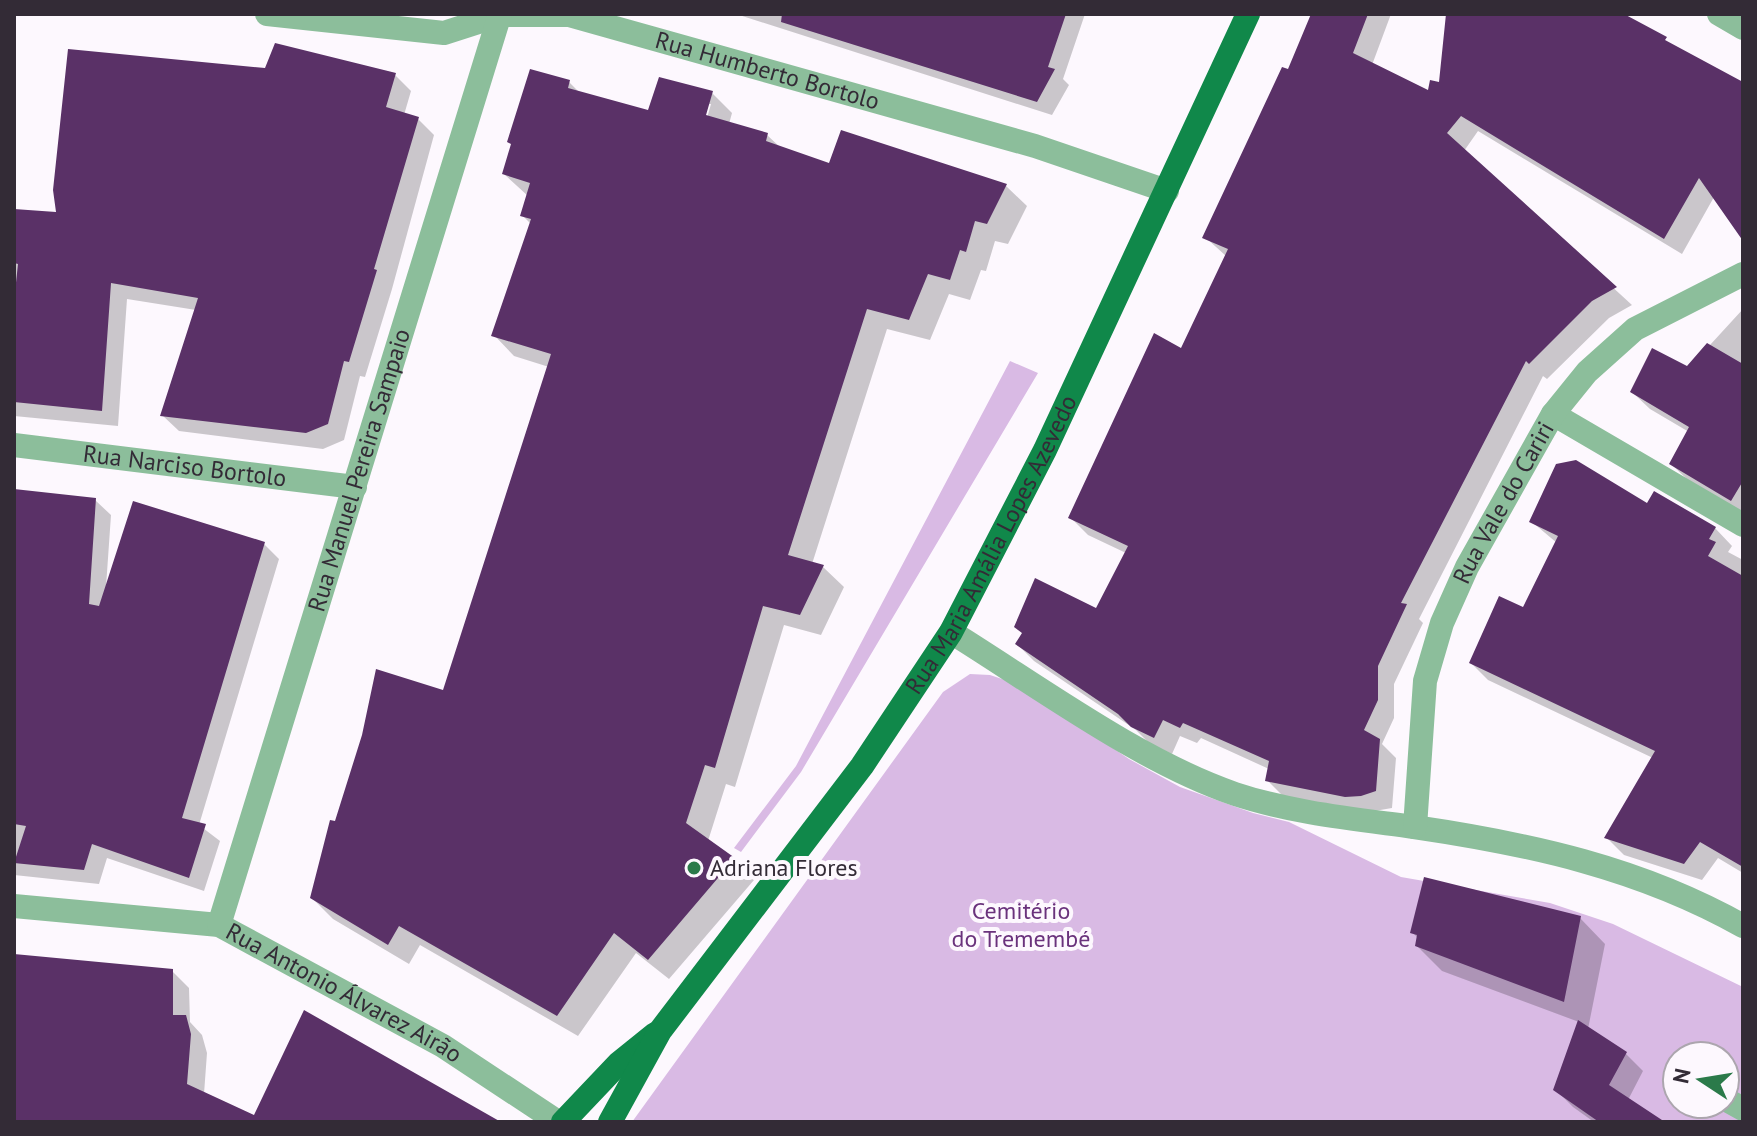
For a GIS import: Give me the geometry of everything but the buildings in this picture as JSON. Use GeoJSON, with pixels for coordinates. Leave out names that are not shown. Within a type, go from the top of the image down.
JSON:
{"type":"FeatureCollection","features":[{"type":"Feature","properties":{"kind":"main road","name":"Rua Maria Amália Lopes Azevedo"},"geometry":{"type":"LineString","coordinates":[[610,1122],[660,1031],[862,766],[951,632],[1038,464],[1248,14]]}},
{"type":"Feature","properties":{"kind":"main road","name":"Rua Maria Amália Lopes Azevedo"},"geometry":{"type":"LineString","coordinates":[[560,1122],[619,1063],[660,1031]]}},
{"type":"Feature","properties":{"kind":"street","name":"Rua Humberto Bortolo"},"geometry":{"type":"LineString","coordinates":[[267,14],[444,33],[500,15],[569,15],[1035,146],[1167,191]]}},
{"type":"Feature","properties":{"kind":"street"},"geometry":{"type":"LineString","coordinates":[[1719,14],[1743,28]]}},
{"type":"Feature","properties":{"kind":"street","name":"Rua Manuel Pereira Sampaio"},"geometry":{"type":"LineString","coordinates":[[219,925],[500,15]]}},
{"type":"Feature","properties":{"kind":"street","name":"Rua Vale do Cariri"},"geometry":{"type":"LineString","coordinates":[[1415,827],[1425,681],[1442,623],[1467,567],[1553,414],[1587,372],[1635,329],[1743,274]]}},
{"type":"Feature","properties":{"kind":"street"},"geometry":{"type":"LineString","coordinates":[[1553,414],[1743,525]]}},
{"type":"Feature","properties":{"kind":"street","name":"Rua Narciso Bortolo"},"geometry":{"type":"LineString","coordinates":[[14,445],[355,487]]}},
{"type":"Feature","properties":{"kind":"street"},"geometry":{"type":"LineString","coordinates":[[951,632],[1138,747],[1199,779],[1237,794],[1283,806],[1575,857],[1643,878],[1703,903],[1743,926]]}},
{"type":"Feature","properties":{"kind":"street","name":"Rua Antonio Álvarez Airão"},"geometry":{"type":"LineString","coordinates":[[14,906],[219,925],[443,1046],[560,1122]]}},
{"type":"Feature","properties":{"kind":"green space"},"geometry":{"type":"Polygon","coordinates":[[[1010,361],[1038,373],[801,772],[741,852],[734,848],[796,766],[1010,361]]]}},
{"type":"Feature","properties":{"kind":"green space","name":"Cemitério do Tremembé"},"geometry":{"type":"Polygon","coordinates":[[[970,674],[990,675],[1020,685],[1129,759],[1180,787],[1253,813],[1289,822],[1401,877],[1550,903],[1613,924],[1743,987],[1743,1122],[632,1122],[943,692],[970,674]]]}},
{"type":"Feature","properties":{"kind":"place","name":"Adriana Flores"},"geometry":{"type":"Point","coordinates":[694,868]}}]}
